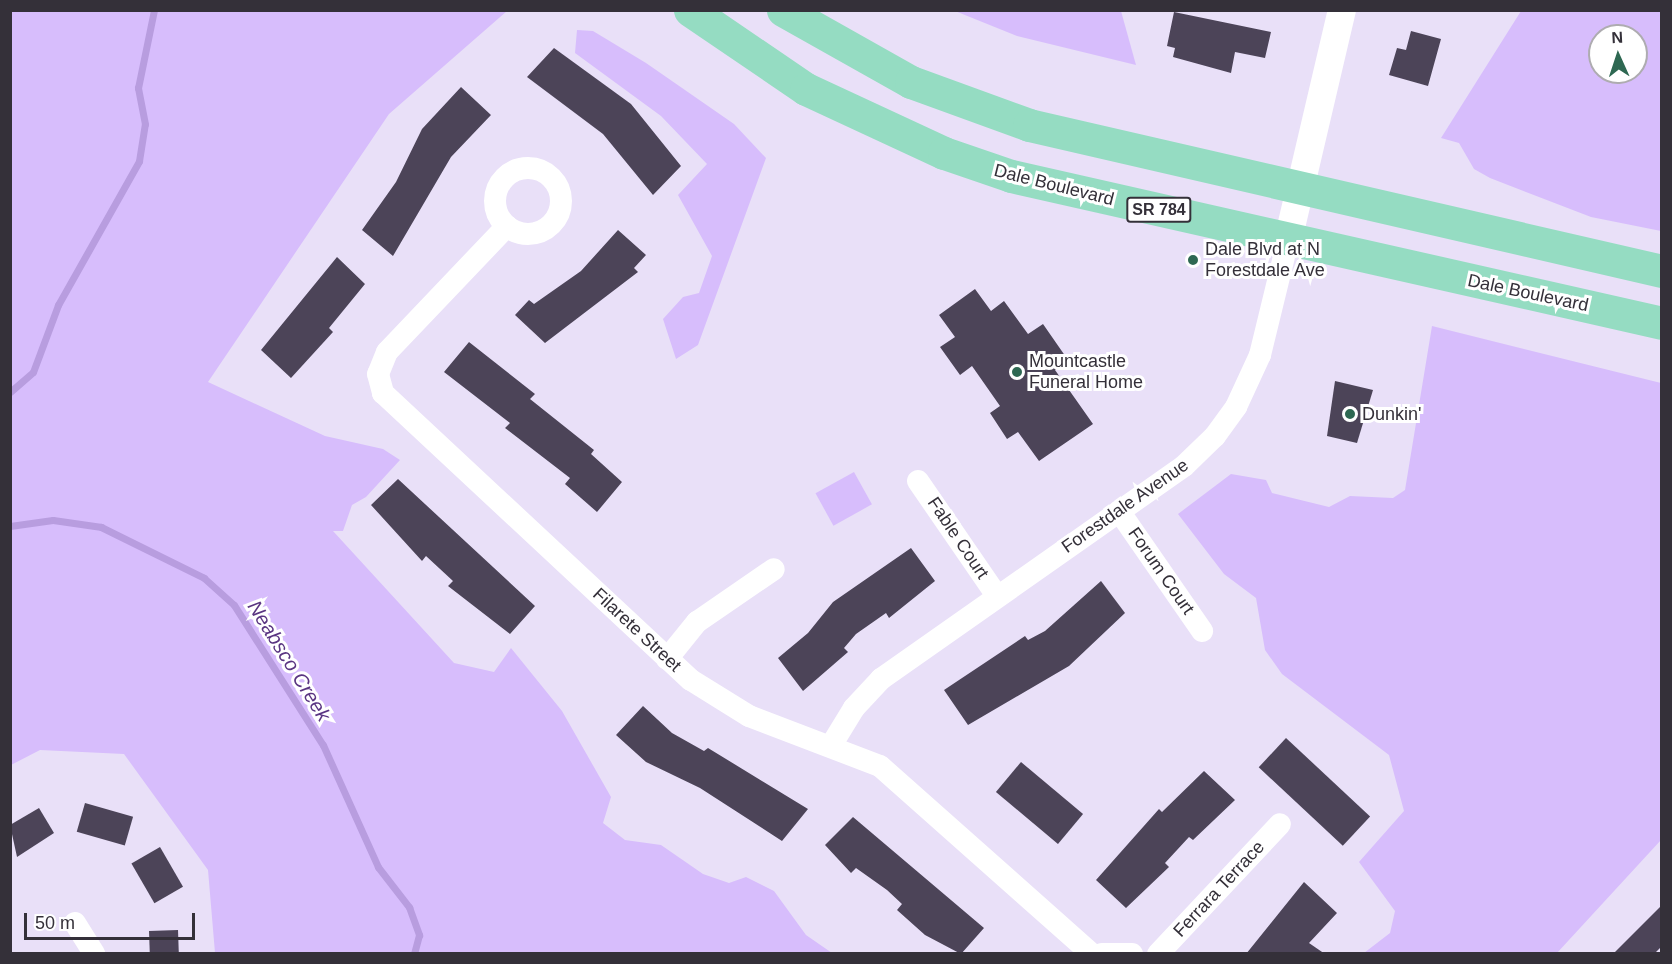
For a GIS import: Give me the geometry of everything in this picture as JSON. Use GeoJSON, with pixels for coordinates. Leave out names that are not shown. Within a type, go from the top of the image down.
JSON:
{"type":"FeatureCollection","features":[{"type":"Feature","properties":{"kind":"main road","name":"Dale Boulevard"},"geometry":{"type":"LineString","coordinates":[[690,10],[806,88],[944,153],[1011,176],[1662,323]]}},
{"type":"Feature","properties":{"kind":"main road"},"geometry":{"type":"LineString","coordinates":[[783,10],[911,82],[969,106],[1300,188],[1662,270]]}},
{"type":"Feature","properties":{"kind":"street","name":"Forestdale Avenue"},"geometry":{"type":"LineString","coordinates":[[832,744],[854,708],[881,679],[1184,466],[1236,407],[1260,354],[1342,10]]}},
{"type":"Feature","properties":{"kind":"street","name":"Filarete Street"},"geometry":{"type":"LineString","coordinates":[[507,226],[387,352],[378,381],[393,404],[667,659],[728,706],[832,744],[901,781],[1092,954]]}},
{"type":"Feature","properties":{"kind":"street","name":"Fable Court"},"geometry":{"type":"LineString","coordinates":[[918,481],[997,596]]}},
{"type":"Feature","properties":{"kind":"street","name":"Forum Court"},"geometry":{"type":"LineString","coordinates":[[1119,511],[1202,631]]}},
{"type":"Feature","properties":{"kind":"street"},"geometry":{"type":"LineString","coordinates":[[667,659],[697,622],[774,569]]}},
{"type":"Feature","properties":{"kind":"street","name":"Ferrara Terrace"},"geometry":{"type":"LineString","coordinates":[[1158,954],[1280,824]]}},
{"type":"Feature","properties":{"kind":"street"},"geometry":{"type":"LineString","coordinates":[[75,922],[94,954]]}},
{"type":"Feature","properties":{"kind":"street"},"geometry":{"type":"LineString","coordinates":[[1102,954],[1132,954]]}},
{"type":"Feature","properties":{"kind":"shaded area"},"geometry":{"type":"Polygon","coordinates":[[[11,10],[507,11],[389,114],[208,382],[325,436],[383,449],[400,460],[366,497],[352,505],[343,531],[333,531],[454,663],[494,672],[511,648],[562,711],[611,797],[603,823],[625,840],[661,845],[703,874],[729,883],[746,877],[774,891],[806,935],[832,953],[215,953],[208,870],[124,754],[40,750],[11,765],[11,10]]]}},
{"type":"Feature","properties":{"kind":"shaded area"},"geometry":{"type":"Polygon","coordinates":[[[955,11],[1121,11],[1136,65],[1017,36],[955,11]]]}},
{"type":"Feature","properties":{"kind":"shaded area"},"geometry":{"type":"Polygon","coordinates":[[[1521,11],[1661,11],[1661,231],[1591,217],[1490,178],[1474,169],[1459,143],[1441,138],[1521,11]]]}},
{"type":"Feature","properties":{"kind":"shaded area"},"geometry":{"type":"Polygon","coordinates":[[[577,30],[593,31],[646,63],[734,124],[766,158],[698,345],[676,359],[663,319],[683,297],[699,293],[712,256],[678,195],[707,164],[661,116],[575,53],[577,30]]]}},
{"type":"Feature","properties":{"kind":"shaded area"},"geometry":{"type":"Polygon","coordinates":[[[1432,326],[1661,383],[1661,840],[1557,953],[1364,953],[1390,933],[1395,911],[1359,862],[1404,811],[1389,755],[1282,674],[1265,650],[1256,598],[1224,574],[1178,514],[1231,474],[1266,480],[1272,493],[1329,507],[1350,496],[1393,498],[1405,490],[1432,326]]]}},
{"type":"Feature","properties":{"kind":"shaded area"},"geometry":{"type":"Polygon","coordinates":[[[854,472],[872,504],[833,526],[816,493],[854,472]]]}},
{"type":"Feature","properties":{"kind":"building"},"geometry":{"type":"Polygon","coordinates":[[[1174,12],[1271,32],[1265,58],[1235,52],[1231,73],[1173,57],[1175,48],[1167,46],[1174,12]]]}},
{"type":"Feature","properties":{"kind":"building"},"geometry":{"type":"Polygon","coordinates":[[[1411,31],[1441,39],[1428,86],[1389,75],[1397,48],[1406,50],[1411,31]]]}},
{"type":"Feature","properties":{"kind":"building"},"geometry":{"type":"Polygon","coordinates":[[[554,48],[631,104],[681,166],[653,195],[603,134],[527,77],[554,48]]]}},
{"type":"Feature","properties":{"kind":"building"},"geometry":{"type":"Polygon","coordinates":[[[461,87],[491,115],[451,157],[393,256],[362,230],[396,182],[422,129],[461,87]]]}},
{"type":"Feature","properties":{"kind":"building"},"geometry":{"type":"Polygon","coordinates":[[[618,230],[646,255],[634,268],[638,272],[545,343],[515,315],[529,300],[534,304],[581,271],[618,230]]]}},
{"type":"Feature","properties":{"kind":"building"},"geometry":{"type":"Polygon","coordinates":[[[337,257],[365,284],[329,328],[333,332],[291,378],[261,350],[337,257]]]}},
{"type":"Feature","properties":{"kind":"building","name":"Mountcastle Funeral Home"},"geometry":{"type":"Polygon","coordinates":[[[975,289],[991,311],[1004,301],[1028,334],[1043,324],[1068,360],[1055,370],[1093,424],[1039,461],[1018,432],[1007,439],[990,413],[1000,406],[972,366],[960,375],[940,347],[955,337],[939,315],[975,289]]]}},
{"type":"Feature","properties":{"kind":"building"},"geometry":{"type":"Polygon","coordinates":[[[469,342],[535,394],[530,399],[594,450],[591,454],[622,482],[597,512],[565,484],[570,478],[505,428],[510,423],[444,372],[469,342]]]}},
{"type":"Feature","properties":{"kind":"building","name":"Dunkin'"},"geometry":{"type":"Polygon","coordinates":[[[1335,381],[1373,390],[1357,443],[1327,436],[1335,381]]]}},
{"type":"Feature","properties":{"kind":"building"},"geometry":{"type":"Polygon","coordinates":[[[398,479],[535,606],[510,634],[448,586],[453,581],[426,556],[422,561],[371,505],[398,479]]]}},
{"type":"Feature","properties":{"kind":"building"},"geometry":{"type":"Polygon","coordinates":[[[911,548],[935,581],[889,618],[886,613],[856,634],[844,648],[848,652],[803,691],[778,658],[808,633],[833,602],[911,548]]]}},
{"type":"Feature","properties":{"kind":"building"},"geometry":{"type":"Polygon","coordinates":[[[1101,581],[1125,613],[1069,666],[968,725],[944,690],[1025,636],[1028,640],[1045,631],[1101,581]]]}},
{"type":"Feature","properties":{"kind":"building"},"geometry":{"type":"Polygon","coordinates":[[[643,706],[672,733],[704,751],[708,748],[808,809],[782,841],[700,788],[646,762],[616,735],[643,706]]]}},
{"type":"Feature","properties":{"kind":"building"},"geometry":{"type":"Polygon","coordinates":[[[1286,738],[1370,816],[1343,846],[1259,767],[1286,738]]]}},
{"type":"Feature","properties":{"kind":"building"},"geometry":{"type":"Polygon","coordinates":[[[1021,762],[1083,814],[1058,844],[996,792],[1021,762]]]}},
{"type":"Feature","properties":{"kind":"building"},"geometry":{"type":"Polygon","coordinates":[[[1204,771],[1235,800],[1193,840],[1189,837],[1165,863],[1169,867],[1126,908],[1096,880],[1159,809],[1162,812],[1204,771]]]}},
{"type":"Feature","properties":{"kind":"building"},"geometry":{"type":"Polygon","coordinates":[[[85,803],[133,817],[125,846],[77,832],[85,803]]]}},
{"type":"Feature","properties":{"kind":"building"},"geometry":{"type":"Polygon","coordinates":[[[39,808],[54,833],[17,857],[10,825],[39,808]]]}},
{"type":"Feature","properties":{"kind":"building"},"geometry":{"type":"Polygon","coordinates":[[[853,817],[984,928],[961,954],[925,935],[897,910],[902,904],[887,890],[856,868],[851,873],[825,845],[853,817]]]}},
{"type":"Feature","properties":{"kind":"building"},"geometry":{"type":"Polygon","coordinates":[[[160,847],[183,887],[154,903],[131,864],[160,847]]]}},
{"type":"Feature","properties":{"kind":"building"},"geometry":{"type":"Polygon","coordinates":[[[1304,882],[1337,913],[1309,943],[1325,954],[1246,954],[1304,882]]]}},
{"type":"Feature","properties":{"kind":"building"},"geometry":{"type":"Polygon","coordinates":[[[1662,905],[1662,946],[1654,954],[1613,954],[1662,905]]]}},
{"type":"Feature","properties":{"kind":"building"},"geometry":{"type":"Polygon","coordinates":[[[178,930],[179,954],[150,954],[149,931],[178,930]]]}},
{"type":"Feature","properties":{"kind":"waterway","name":"Neabsco Creek"},"geometry":{"type":"LineString","coordinates":[[10,392],[33,372],[58,305],[139,161],[145,124],[138,88],[154,10]]}},
{"type":"Feature","properties":{"kind":"waterway","name":"Neabsco Creek"},"geometry":{"type":"LineString","coordinates":[[10,526],[53,520],[101,527],[204,578],[234,605],[323,745],[378,867],[409,907],[419,935],[414,954]]}},
{"type":"Feature","properties":{"kind":"place","name":"Dale Blvd at N Forestdale Ave"},"geometry":{"type":"Point","coordinates":[1193,260]}},
{"type":"Feature","properties":{"kind":"place","name":"Mountcastle Funeral Home"},"geometry":{"type":"Point","coordinates":[1017,372]}},
{"type":"Feature","properties":{"kind":"place","name":"Dunkin'"},"geometry":{"type":"Point","coordinates":[1350,414]}}]}
